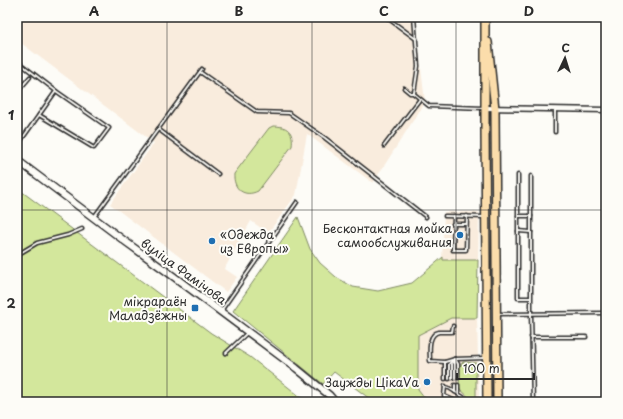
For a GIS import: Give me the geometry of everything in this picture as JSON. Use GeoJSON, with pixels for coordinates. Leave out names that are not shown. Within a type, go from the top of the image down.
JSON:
{"type":"FeatureCollection","features":[{"type":"Feature","properties":{"kind":"highway"},"geometry":{"type":"LineString","coordinates":[[485,20],[484,108],[487,402]]}},
{"type":"Feature","properties":{"kind":"highway"},"geometry":{"type":"LineString","coordinates":[[485,20],[496,109],[497,402]]}},
{"type":"Feature","properties":{"kind":"main road","name":"вуліца Фамічова"},"geometry":{"type":"LineString","coordinates":[[17,160],[296,368],[329,394],[335,402]]}},
{"type":"Feature","properties":{"kind":"street"},"geometry":{"type":"LineString","coordinates":[[484,108],[606,110]]}},
{"type":"Feature","properties":{"kind":"lane"},"geometry":{"type":"LineString","coordinates":[[386,17],[416,40]]}},
{"type":"Feature","properties":{"kind":"lane"},"geometry":{"type":"LineString","coordinates":[[414,17],[418,66],[414,93]]}},
{"type":"Feature","properties":{"kind":"lane"},"geometry":{"type":"LineString","coordinates":[[17,61],[56,91],[109,128],[94,148],[39,115]]}},
{"type":"Feature","properties":{"kind":"lane"},"geometry":{"type":"LineString","coordinates":[[94,218],[202,69]]}},
{"type":"Feature","properties":{"kind":"lane"},"geometry":{"type":"LineString","coordinates":[[200,72],[257,112],[289,113],[325,138],[426,217]]}},
{"type":"Feature","properties":{"kind":"lane"},"geometry":{"type":"LineString","coordinates":[[17,92],[30,77]]}},
{"type":"Feature","properties":{"kind":"lane"},"geometry":{"type":"LineString","coordinates":[[404,88],[410,93],[414,93],[430,106],[484,108]]}},
{"type":"Feature","properties":{"kind":"lane"},"geometry":{"type":"LineString","coordinates":[[17,146],[56,91]]}},
{"type":"Feature","properties":{"kind":"lane"},"geometry":{"type":"LineString","coordinates":[[384,146],[420,99]]}},
{"type":"Feature","properties":{"kind":"lane"},"geometry":{"type":"LineString","coordinates":[[555,109],[555,132]]}},
{"type":"Feature","properties":{"kind":"lane"},"geometry":{"type":"LineString","coordinates":[[158,129],[218,174]]}},
{"type":"Feature","properties":{"kind":"lane"},"geometry":{"type":"LineString","coordinates":[[518,175],[518,298],[530,298]]}},
{"type":"Feature","properties":{"kind":"lane"},"geometry":{"type":"LineString","coordinates":[[531,176],[530,298],[533,402]]}},
{"type":"Feature","properties":{"kind":"lane"},"geometry":{"type":"LineString","coordinates":[[221,312],[296,202]]}},
{"type":"Feature","properties":{"kind":"lane"},"geometry":{"type":"LineString","coordinates":[[446,216],[486,217]]}},
{"type":"Feature","properties":{"kind":"lane"},"geometry":{"type":"LineString","coordinates":[[454,216],[453,250],[466,250],[467,216]]}},
{"type":"Feature","properties":{"kind":"lane"},"geometry":{"type":"LineString","coordinates":[[518,216],[531,216]]}},
{"type":"Feature","properties":{"kind":"lane"},"geometry":{"type":"LineString","coordinates":[[453,224],[466,224]]}},
{"type":"Feature","properties":{"kind":"lane"},"geometry":{"type":"LineString","coordinates":[[17,255],[37,243],[68,235],[82,229]]}},
{"type":"Feature","properties":{"kind":"lane"},"geometry":{"type":"LineString","coordinates":[[518,231],[531,232]]}},
{"type":"Feature","properties":{"kind":"lane"},"geometry":{"type":"LineString","coordinates":[[497,314],[606,313]]}},
{"type":"Feature","properties":{"kind":"lane"},"geometry":{"type":"LineString","coordinates":[[453,326],[452,332],[437,332],[430,339],[430,361],[445,362],[455,359],[486,358]]}},
{"type":"Feature","properties":{"kind":"lane"},"geometry":{"type":"LineString","coordinates":[[226,353],[248,332]]}},
{"type":"Feature","properties":{"kind":"lane"},"geometry":{"type":"LineString","coordinates":[[531,337],[586,337]]}},
{"type":"Feature","properties":{"kind":"lane"},"geometry":{"type":"LineString","coordinates":[[455,359],[458,364],[456,378]]}},
{"type":"Feature","properties":{"kind":"lane"},"geometry":{"type":"LineString","coordinates":[[450,378],[449,364],[455,359]]}},
{"type":"Feature","properties":{"kind":"lane"},"geometry":{"type":"LineString","coordinates":[[445,362],[445,379]]}},
{"type":"Feature","properties":{"kind":"lane"},"geometry":{"type":"LineString","coordinates":[[455,392],[457,385],[458,394]]}},
{"type":"Feature","properties":{"kind":"lane"},"geometry":{"type":"LineString","coordinates":[[458,402],[444,396],[445,386],[449,387],[471,402]]}},
{"type":"Feature","properties":{"kind":"shaded area"},"geometry":{"type":"Polygon","coordinates":[[[17,17],[415,17],[425,102],[373,183],[307,134],[296,195],[268,233],[251,221],[226,266],[225,269],[237,277],[226,292],[110,204],[154,143],[17,40],[17,17]]]}},
{"type":"Feature","properties":{"kind":"shaded area"},"geometry":{"type":"Polygon","coordinates":[[[444,212],[479,212],[478,260],[442,260],[444,212]]]}},
{"type":"Feature","properties":{"kind":"shaded area"},"geometry":{"type":"Polygon","coordinates":[[[451,318],[477,318],[479,402],[428,402],[418,389],[418,335],[451,318]]]}},
{"type":"Feature","properties":{"kind":"green space"},"geometry":{"type":"Polygon","coordinates":[[[273,126],[286,128],[291,133],[292,146],[258,191],[253,193],[244,193],[237,188],[234,174],[269,128],[273,126]]]}},
{"type":"Feature","properties":{"kind":"green space"},"geometry":{"type":"Polygon","coordinates":[[[17,188],[211,333],[250,357],[307,402],[17,402],[17,188]]]}},
{"type":"Feature","properties":{"kind":"green space"},"geometry":{"type":"Polygon","coordinates":[[[298,217],[310,249],[320,263],[336,277],[353,287],[378,291],[412,283],[443,257],[443,260],[478,260],[477,318],[451,318],[418,335],[418,389],[428,402],[374,402],[334,372],[323,384],[233,311],[298,217]]]}},
{"type":"Feature","properties":{"kind":"green space"},"geometry":{"type":"Polygon","coordinates":[[[463,362],[476,363],[476,402],[460,389],[460,366],[463,362]]]}},
{"type":"Feature","properties":{"kind":"place","name":"Бесконтактная мойка самообслуживания"},"geometry":{"type":"Point","coordinates":[460,235]}},
{"type":"Feature","properties":{"kind":"place","name":"«Одежда из Европы»"},"geometry":{"type":"Point","coordinates":[212,241]}},
{"type":"Feature","properties":{"kind":"place","name":"мікрараён Маладзёжны"},"geometry":{"type":"Point","coordinates":[195,308]}},
{"type":"Feature","properties":{"kind":"place","name":"Заужды ЦікаVа"},"geometry":{"type":"Point","coordinates":[427,382]}}]}
